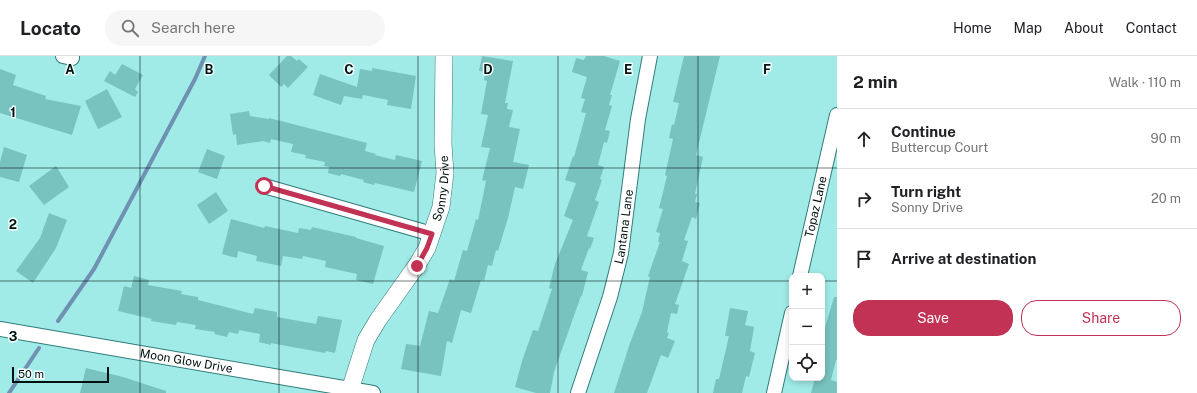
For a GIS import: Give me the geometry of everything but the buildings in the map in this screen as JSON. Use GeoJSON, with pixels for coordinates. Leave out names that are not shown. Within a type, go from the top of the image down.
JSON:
{"type":"FeatureCollection","features":[{"type":"Feature","properties":{"kind":"street","name":"Sonny Drive"},"geometry":{"type":"LineString","coordinates":[[350,391],[366,340],[378,320],[417,266],[427,248],[441,207],[445,173],[443,144],[444,56]]}},
{"type":"Feature","properties":{"kind":"street","name":"Lantana Lane"},"geometry":{"type":"LineString","coordinates":[[578,393],[610,297],[621,253],[638,119],[650,56]]}},
{"type":"Feature","properties":{"kind":"street","name":"Topaz Lane"},"geometry":{"type":"LineString","coordinates":[[801,273],[837,115]]}},
{"type":"Feature","properties":{"kind":"street"},"geometry":{"type":"LineString","coordinates":[[264,186],[432,234]]}},
{"type":"Feature","properties":{"kind":"street"},"geometry":{"type":"LineString","coordinates":[[774,393],[789,326]]}},
{"type":"Feature","properties":{"kind":"street","name":"Moon Glow Drive"},"geometry":{"type":"LineString","coordinates":[[0,329],[350,391],[373,393]]}},
{"type":"Feature","properties":{"kind":"waterway"},"geometry":{"type":"LineString","coordinates":[[58,321],[94,269],[195,79],[205,56]]}},
{"type":"Feature","properties":{"kind":"waterway"},"geometry":{"type":"LineString","coordinates":[[9,393],[39,348]]}},
{"type":"Feature","properties":{"kind":"route"},"geometry":{"type":"LineString","coordinates":[[264,186],[432,234],[427,248],[417,266]]}}]}
